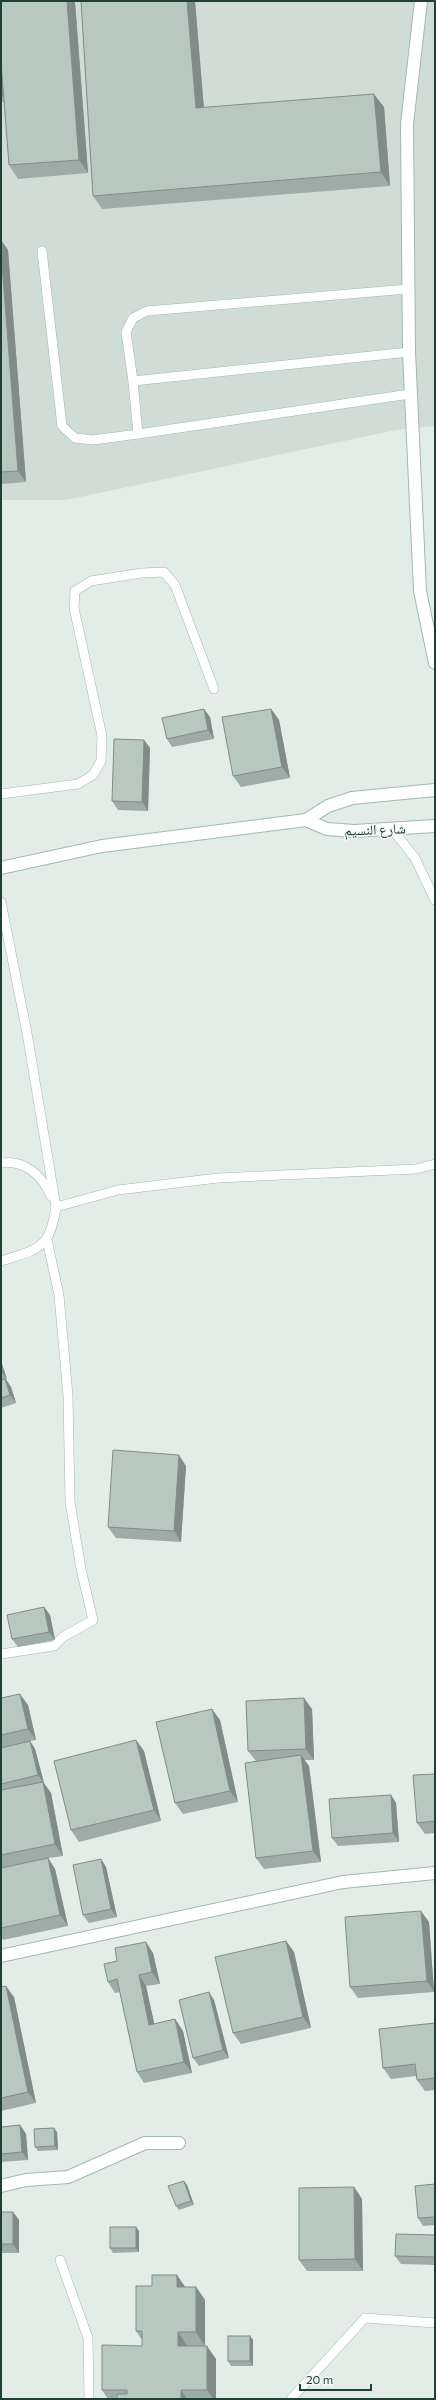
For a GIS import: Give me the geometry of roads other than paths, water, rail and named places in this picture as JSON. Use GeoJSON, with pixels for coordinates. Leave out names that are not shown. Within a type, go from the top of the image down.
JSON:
{"type":"FeatureCollection","features":[{"type":"Feature","properties":{"kind":"street"},"geometry":{"type":"LineString","coordinates":[[422,1],[407,124],[409,352],[420,591],[435,663]]}},
{"type":"Feature","properties":{"kind":"street","name":"شارع النسيم"},"geometry":{"type":"LineString","coordinates":[[306,820],[328,806],[352,798],[435,790]]}},
{"type":"Feature","properties":{"kind":"street"},"geometry":{"type":"LineString","coordinates":[[1,868],[102,846],[306,820]]}},
{"type":"Feature","properties":{"kind":"street","name":"شارع النسيم"},"geometry":{"type":"LineString","coordinates":[[306,820],[327,829],[354,831],[435,826]]}},
{"type":"Feature","properties":{"kind":"street"},"geometry":{"type":"LineString","coordinates":[[1,1956],[343,1882],[435,1873]]}},
{"type":"Feature","properties":{"kind":"street"},"geometry":{"type":"LineString","coordinates":[[1,2186],[26,2180],[68,2177],[145,2143],[179,2143]]}},
{"type":"Feature","properties":{"kind":"lane"},"geometry":{"type":"LineString","coordinates":[[42,251],[62,426],[75,438],[93,440],[410,394]]}},
{"type":"Feature","properties":{"kind":"lane"},"geometry":{"type":"LineString","coordinates":[[138,434],[133,381],[126,332],[133,318],[147,311],[408,290]]}},
{"type":"Feature","properties":{"kind":"lane"},"geometry":{"type":"LineString","coordinates":[[133,381],[409,352]]}},
{"type":"Feature","properties":{"kind":"lane"},"geometry":{"type":"LineString","coordinates":[[1,794],[78,784],[93,775],[100,761],[102,736],[74,608],[75,591],[92,581],[142,573],[164,572],[175,585],[214,688]]}},
{"type":"Feature","properties":{"kind":"lane"},"geometry":{"type":"LineString","coordinates":[[392,829],[415,858],[435,900]]}},
{"type":"Feature","properties":{"kind":"lane"},"geometry":{"type":"LineString","coordinates":[[1,902],[27,1033],[56,1207],[53,1224],[47,1240],[58,1295],[68,1396],[70,1502],[81,1569],[93,1620],[63,1637],[54,1646],[1,1654]]}},
{"type":"Feature","properties":{"kind":"lane"},"geometry":{"type":"LineString","coordinates":[[1,1163],[13,1161],[32,1169],[47,1186],[56,1207]]}},
{"type":"Feature","properties":{"kind":"lane"},"geometry":{"type":"LineString","coordinates":[[56,1207],[118,1190],[167,1183],[218,1178],[416,1170],[435,1164]]}},
{"type":"Feature","properties":{"kind":"lane"},"geometry":{"type":"LineString","coordinates":[[1,1261],[29,1252],[47,1240]]}},
{"type":"Feature","properties":{"kind":"lane"},"geometry":{"type":"LineString","coordinates":[[60,2260],[88,2338],[89,2399]]}},
{"type":"Feature","properties":{"kind":"lane"},"geometry":{"type":"LineString","coordinates":[[291,2399],[365,2318],[435,2323]]}}]}
